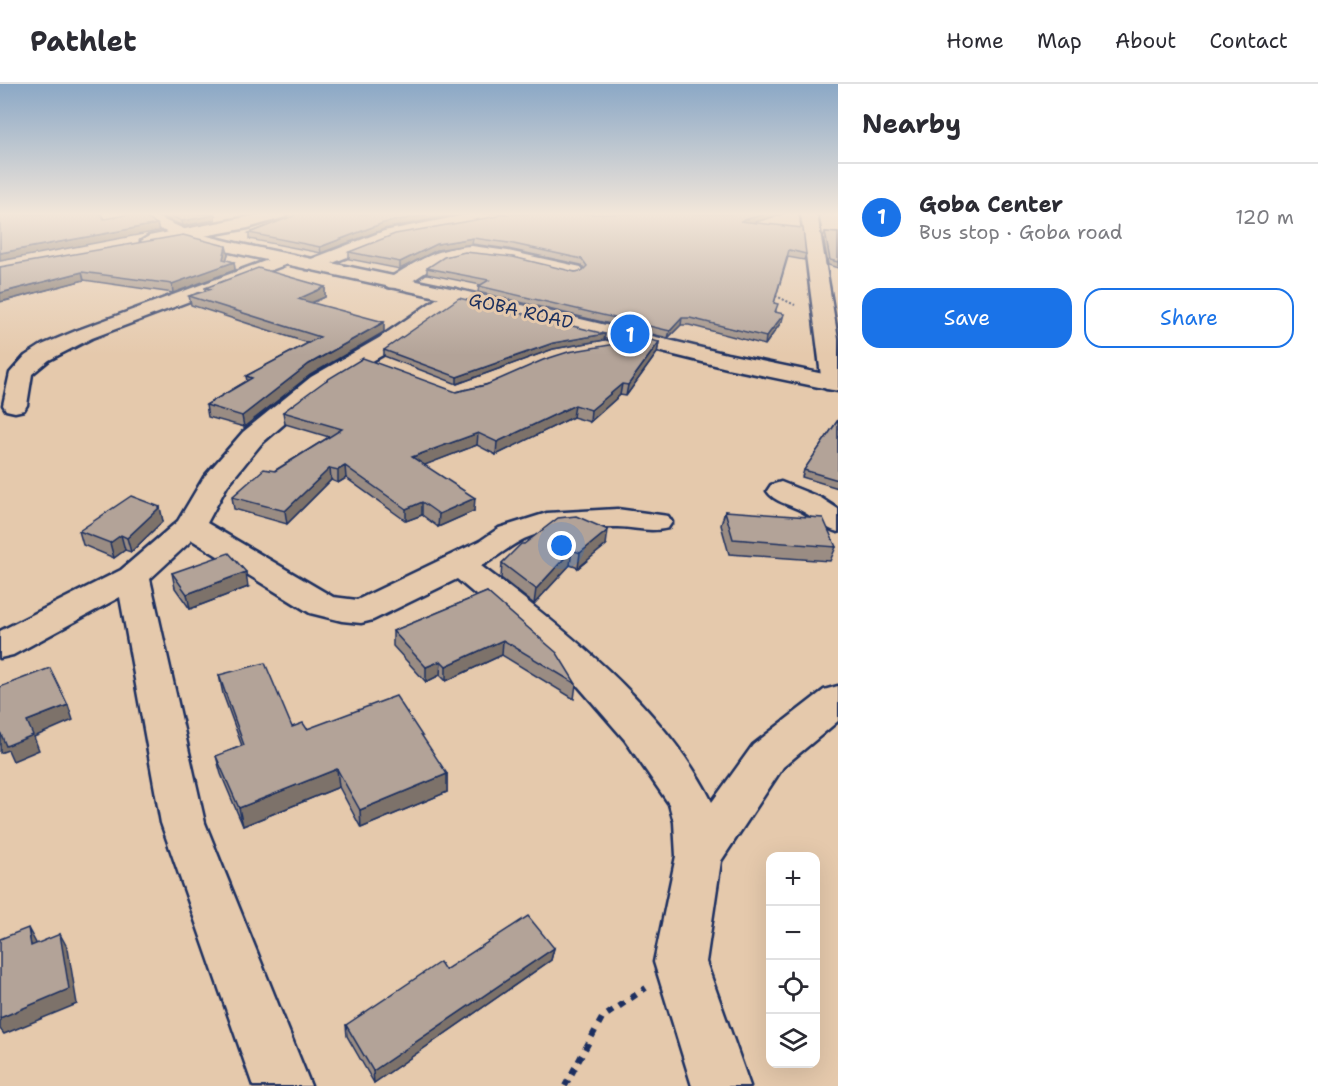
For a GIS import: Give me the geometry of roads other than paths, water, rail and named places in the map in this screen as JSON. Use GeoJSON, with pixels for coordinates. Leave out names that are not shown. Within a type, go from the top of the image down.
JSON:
{"type":"FeatureCollection","features":[{"type":"Feature","properties":{"kind":"street"},"geometry":{"type":"LineString","coordinates":[[15,405],[19,375],[26,365],[54,348],[85,334],[279,261]]}},
{"type":"Feature","properties":{"kind":"street","name":"GOBA ROAD"},"geometry":{"type":"LineString","coordinates":[[292,261],[455,295],[836,384]]}},
{"type":"Feature","properties":{"kind":"street"},"geometry":{"type":"LineString","coordinates":[[312,265],[323,261]]}},
{"type":"Feature","properties":{"kind":"street"},"geometry":{"type":"LineString","coordinates":[[395,283],[433,261]]}},
{"type":"Feature","properties":{"kind":"street"},"geometry":{"type":"LineString","coordinates":[[525,261],[575,271]]}},
{"type":"Feature","properties":{"kind":"street"},"geometry":{"type":"LineString","coordinates":[[816,261],[836,384]]}},
{"type":"Feature","properties":{"kind":"street"},"geometry":{"type":"LineString","coordinates":[[0,646],[133,577],[190,526],[214,483],[252,438],[319,382],[374,362],[455,295]]}},
{"type":"Feature","properties":{"kind":"street"},"geometry":{"type":"LineString","coordinates":[[593,349],[647,341]]}},
{"type":"Feature","properties":{"kind":"street"},"geometry":{"type":"LineString","coordinates":[[781,490],[811,504],[838,523]]}},
{"type":"Feature","properties":{"kind":"street"},"geometry":{"type":"LineString","coordinates":[[190,526],[322,606],[361,612],[459,565],[510,534],[548,522],[617,518],[657,522]]}},
{"type":"Feature","properties":{"kind":"street"},"geometry":{"type":"LineString","coordinates":[[459,565],[525,615],[609,695],[649,742],[681,786],[695,813],[699,856],[680,963],[721,1086]]}},
{"type":"Feature","properties":{"kind":"street"},"geometry":{"type":"LineString","coordinates":[[133,577],[183,823],[282,1086]]}},
{"type":"Feature","properties":{"kind":"street"},"geometry":{"type":"LineString","coordinates":[[699,856],[768,756],[838,700]]}},
{"type":"Feature","properties":{"kind":"place","name":"Goba Center"},"geometry":{"type":"Point","coordinates":[630,334]}}]}
